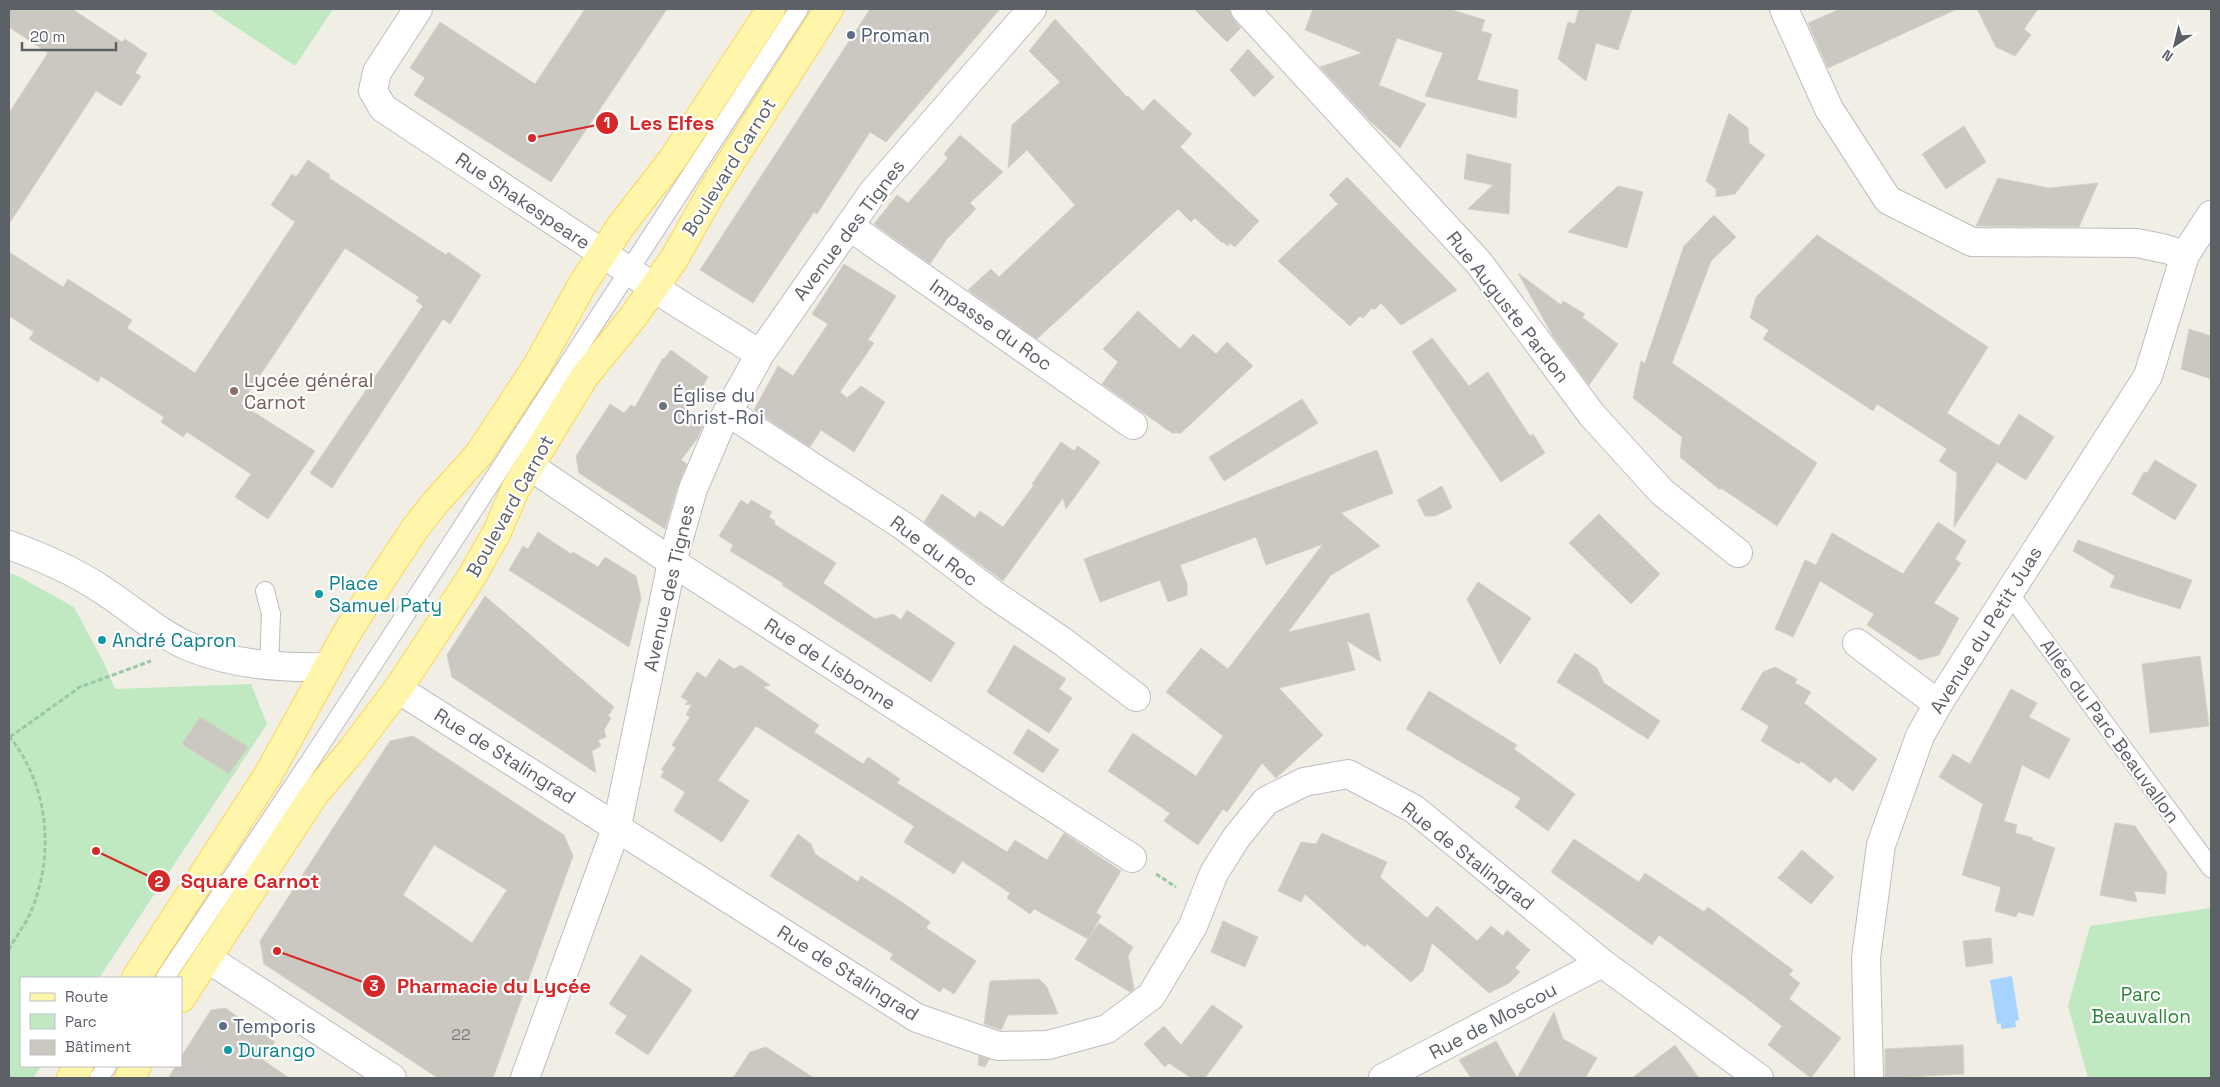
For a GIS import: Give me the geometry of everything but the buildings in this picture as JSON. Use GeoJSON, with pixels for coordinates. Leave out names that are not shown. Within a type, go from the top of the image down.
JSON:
{"type":"FeatureCollection","features":[{"type":"Feature","properties":{"kind":"main road"},"geometry":{"type":"LineString","coordinates":[[137,977],[268,775],[345,636],[416,527],[484,446],[537,366],[582,285],[620,227],[672,160],[771,9]]}},
{"type":"Feature","properties":{"kind":"main road","name":"Boulevard Carnot"},"geometry":{"type":"LineString","coordinates":[[182,997],[313,796],[352,750],[398,689],[485,555],[515,490],[584,377],[633,317],[674,259],[711,193],[829,9]]}},
{"type":"Feature","properties":{"kind":"main road"},"geometry":{"type":"LineString","coordinates":[[71,1078],[79,1067]]}},
{"type":"Feature","properties":{"kind":"main road"},"geometry":{"type":"LineString","coordinates":[[129,1078],[136,1067]]}},
{"type":"Feature","properties":{"kind":"street","name":"Rue Shakespeare"},"geometry":{"type":"LineString","coordinates":[[418,9],[377,72],[373,91],[384,108],[603,254],[760,354]]}},
{"type":"Feature","properties":{"kind":"street","name":"Avenue des Tignes"},"geometry":{"type":"LineString","coordinates":[[525,1078],[617,826],[672,562],[693,489],[728,412],[760,354],[873,192],[1032,9]]}},
{"type":"Feature","properties":{"kind":"street","name":"Rue Auguste Pardon"},"geometry":{"type":"LineString","coordinates":[[1245,9],[1479,263],[1592,414],[1662,492],[1738,553]]}},
{"type":"Feature","properties":{"kind":"street"},"geometry":{"type":"LineString","coordinates":[[1784,9],[1829,109],[1888,200],[1972,242],[2137,243],[2166,248],[2185,255]]}},
{"type":"Feature","properties":{"kind":"street","name":"Avenue du Petit Juas"},"geometry":{"type":"LineString","coordinates":[[1869,1078],[1866,958],[1881,845],[1920,736],[1938,704],[2148,376],[2185,255],[2211,216]]}},
{"type":"Feature","properties":{"kind":"street","name":"Impasse du Roc"},"geometry":{"type":"LineString","coordinates":[[849,226],[1132,424]]}},
{"type":"Feature","properties":{"kind":"street","name":"Rue du Roc"},"geometry":{"type":"LineString","coordinates":[[728,412],[906,527],[993,594],[1062,641],[1136,697]]}},
{"type":"Feature","properties":{"kind":"street","name":"Rue de Lisbonne"},"geometry":{"type":"LineString","coordinates":[[530,466],[672,562],[1132,858]]}},
{"type":"Feature","properties":{"kind":"street"},"geometry":{"type":"LineString","coordinates":[[9,545],[57,564],[102,590],[166,634],[189,646],[225,658],[269,666],[328,667]]}},
{"type":"Feature","properties":{"kind":"street"},"geometry":{"type":"LineString","coordinates":[[1857,643],[1938,704]]}},
{"type":"Feature","properties":{"kind":"street","name":"Rue de Stalingrad"},"geometry":{"type":"LineString","coordinates":[[398,689],[617,826],[917,1018],[998,1046],[1048,1045],[1107,1029],[1151,996],[1193,926],[1214,872],[1236,838],[1266,801],[1304,782],[1348,774],[1414,809],[1602,963],[1759,1078]]}},
{"type":"Feature","properties":{"kind":"street"},"geometry":{"type":"LineString","coordinates":[[208,958],[392,1078]]}},
{"type":"Feature","properties":{"kind":"street","name":"Rue de Moscou"},"geometry":{"type":"LineString","coordinates":[[1384,1078],[1602,963]]}},
{"type":"Feature","properties":{"kind":"lane"},"geometry":{"type":"LineString","coordinates":[[166,977],[314,755],[799,9]]}},
{"type":"Feature","properties":{"kind":"lane"},"geometry":{"type":"LineString","coordinates":[[265,591],[271,614],[269,666]]}},
{"type":"Feature","properties":{"kind":"lane","name":"Allée du Parc Beauvallon"},"geometry":{"type":"LineString","coordinates":[[2009,593],[2211,868]]}},
{"type":"Feature","properties":{"kind":"lane"},"geometry":{"type":"LineString","coordinates":[[98,1078],[106,1067]]}},
{"type":"Feature","properties":{"kind":"path"},"geometry":{"type":"LineString","coordinates":[[9,949],[32,910],[45,867],[45,820],[34,776],[9,737],[80,687],[189,646]]}},
{"type":"Feature","properties":{"kind":"path"},"geometry":{"type":"LineString","coordinates":[[1132,858],[1201,903]]}},
{"type":"Feature","properties":{"kind":"green space"},"geometry":{"type":"Polygon","coordinates":[[[209,9],[333,9],[295,66],[209,9]]]}},
{"type":"Feature","properties":{"kind":"green space"},"geometry":{"type":"Polygon","coordinates":[[[9,573],[18,576],[74,607],[104,663],[115,689],[251,684],[267,724],[100,977],[20,977],[20,1067],[40,1067],[33,1078],[9,1078],[9,573]]]}},
{"type":"Feature","properties":{"kind":"green space","name":"Parc Beauvallon"},"geometry":{"type":"Polygon","coordinates":[[[2211,908],[2211,1078],[2088,1078],[2068,1006],[2090,926],[2211,908]]]}},
{"type":"Feature","properties":{"kind":"water"},"geometry":{"type":"Polygon","coordinates":[[[2012,976],[2019,1020],[2015,1021],[2016,1027],[2001,1029],[2001,1023],[1997,1024],[1990,980],[2012,976]]]}},
{"type":"Feature","properties":{"kind":"place","name":"Proman"},"geometry":{"type":"Point","coordinates":[851,35]}},
{"type":"Feature","properties":{"kind":"place","name":"Les Elfes"},"geometry":{"type":"Point","coordinates":[532,138]}},
{"type":"Feature","properties":{"kind":"place","name":"Lycée général Carnot"},"geometry":{"type":"Point","coordinates":[234,391]}},
{"type":"Feature","properties":{"kind":"place","name":"Église du Christ-Roi"},"geometry":{"type":"Point","coordinates":[663,406]}},
{"type":"Feature","properties":{"kind":"place","name":"Place Samuel Paty"},"geometry":{"type":"Point","coordinates":[319,594]}},
{"type":"Feature","properties":{"kind":"place","name":"André Capron"},"geometry":{"type":"Point","coordinates":[102,640]}},
{"type":"Feature","properties":{"kind":"place","name":"Square Carnot"},"geometry":{"type":"Point","coordinates":[96,851]}},
{"type":"Feature","properties":{"kind":"place","name":"Pharmacie du Lycée"},"geometry":{"type":"Point","coordinates":[277,951]}},
{"type":"Feature","properties":{"kind":"place","name":"Temporis"},"geometry":{"type":"Point","coordinates":[223,1026]}},
{"type":"Feature","properties":{"kind":"place","name":"Durango"},"geometry":{"type":"Point","coordinates":[228,1050]}}]}
